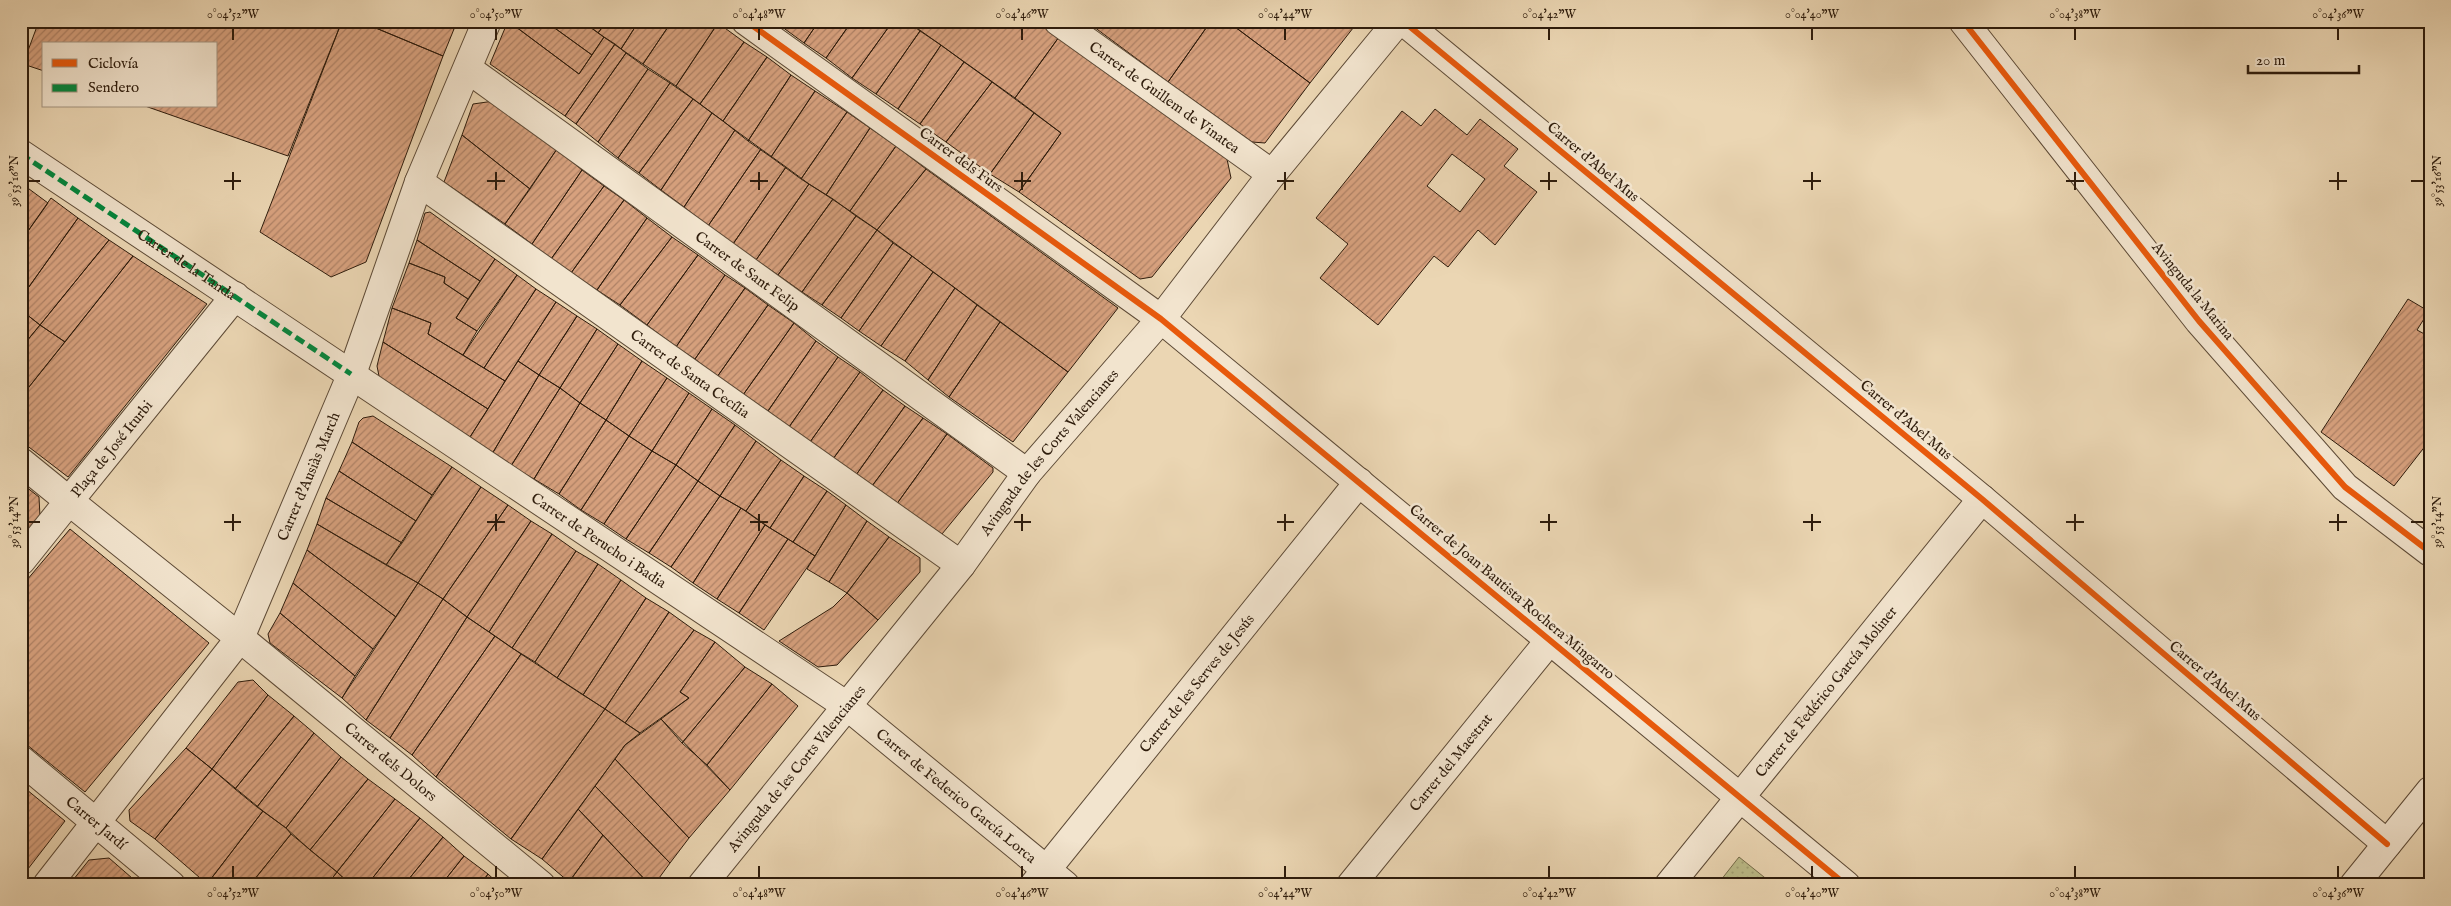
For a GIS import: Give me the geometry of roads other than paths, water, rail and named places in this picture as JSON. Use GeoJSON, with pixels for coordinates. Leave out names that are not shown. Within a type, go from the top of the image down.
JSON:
{"type":"FeatureCollection","features":[{"type":"Feature","properties":{"kind":"street","name":"Carrer d'Ausiàs March"},"geometry":{"type":"LineString","coordinates":[[47,885],[240,638],[351,374],[419,182],[487,21]]}},
{"type":"Feature","properties":{"kind":"street","name":"Carrer dels Furs"},"geometry":{"type":"LineString","coordinates":[[746,21],[1161,319]]}},
{"type":"Feature","properties":{"kind":"street","name":"Carrer de Guillem de Vinatea"},"geometry":{"type":"LineString","coordinates":[[1058,21],[1272,174]]}},
{"type":"Feature","properties":{"kind":"street","name":"Avinguda de les Corts Valencianes"},"geometry":{"type":"LineString","coordinates":[[702,885],[961,565],[1027,473],[1161,319],[1272,174],[1398,21]]}},
{"type":"Feature","properties":{"kind":"street","name":"Carrer d'Abel Mus"},"geometry":{"type":"LineString","coordinates":[[1403,21],[1982,499],[2387,844]]}},
{"type":"Feature","properties":{"kind":"street","name":"Avinguda la Marina"},"geometry":{"type":"LineString","coordinates":[[1963,21],[2199,322],[2345,488],[2430,552]]}},
{"type":"Feature","properties":{"kind":"street","name":"Carrer de Sant Felip"},"geometry":{"type":"LineString","coordinates":[[468,69],[1027,473]]}},
{"type":"Feature","properties":{"kind":"street","name":"Carrer de la Tanda"},"geometry":{"type":"LineString","coordinates":[[21,154],[351,374]]}},
{"type":"Feature","properties":{"kind":"street","name":"Carrer de Santa Cecília"},"geometry":{"type":"LineString","coordinates":[[419,182],[961,565]]}},
{"type":"Feature","properties":{"kind":"street","name":"Plaça de José Iturbi"},"geometry":{"type":"LineString","coordinates":[[235,296],[69,501],[240,638]]}},
{"type":"Feature","properties":{"kind":"street","name":"Carrer de Joan Bautista Rochera Mingarro"},"geometry":{"type":"LineString","coordinates":[[1161,319],[1846,885]]}},
{"type":"Feature","properties":{"kind":"street","name":"Carrer de Perucho i Badia"},"geometry":{"type":"LineString","coordinates":[[351,374],[847,706]]}},
{"type":"Feature","properties":{"kind":"street"},"geometry":{"type":"LineString","coordinates":[[21,462],[69,501],[21,561]]}},
{"type":"Feature","properties":{"kind":"street","name":"Carrer de les Serves de Jesús"},"geometry":{"type":"LineString","coordinates":[[1048,880],[1359,482]]}},
{"type":"Feature","properties":{"kind":"street","name":"Carrer de Fedérico García Moliner"},"geometry":{"type":"LineString","coordinates":[[1669,885],[1982,499]]}},
{"type":"Feature","properties":{"kind":"street","name":"Carrer dels Dolors"},"geometry":{"type":"LineString","coordinates":[[240,638],[541,885]]}},
{"type":"Feature","properties":{"kind":"street","name":"Carrer del Maestrat"},"geometry":{"type":"LineString","coordinates":[[1351,885],[1550,640]]}},
{"type":"Feature","properties":{"kind":"street","name":"Carrer de Federico García Lorca"},"geometry":{"type":"LineString","coordinates":[[847,706],[1048,880]]}},
{"type":"Feature","properties":{"kind":"street","name":"Carrer Jardí"},"geometry":{"type":"LineString","coordinates":[[21,760],[171,885]]}},
{"type":"Feature","properties":{"kind":"street"},"geometry":{"type":"LineString","coordinates":[[2354,885],[2430,791]]}}]}
